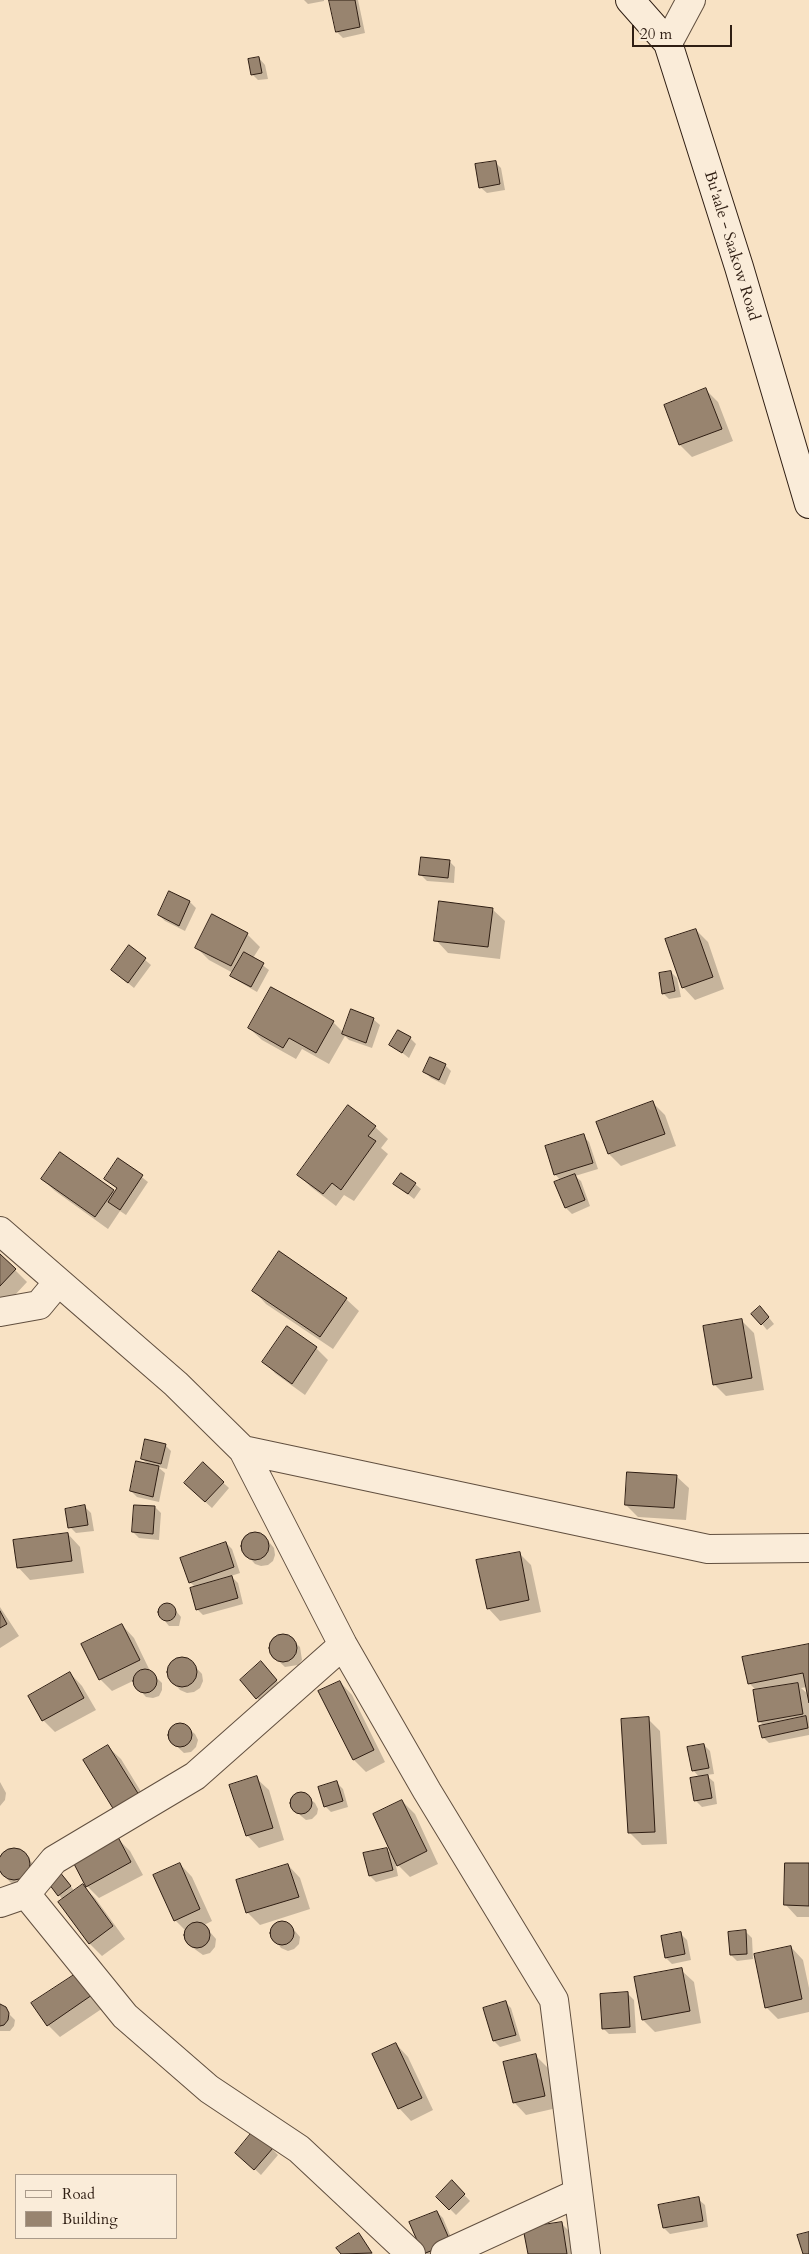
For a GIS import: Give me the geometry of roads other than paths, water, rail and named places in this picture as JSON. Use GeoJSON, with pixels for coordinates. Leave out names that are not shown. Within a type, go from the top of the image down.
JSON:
{"type":"FeatureCollection","features":[{"type":"Feature","properties":{"kind":"street","name":"Bu'aale - Saakow Road"},"geometry":{"type":"LineString","coordinates":[[630,0],[668,43],[739,267],[809,504]]}},
{"type":"Feature","properties":{"kind":"street"},"geometry":{"type":"LineString","coordinates":[[668,43],[691,0]]}},
{"type":"Feature","properties":{"kind":"street"},"geometry":{"type":"LineString","coordinates":[[0,1231],[176,1384],[243,1450],[343,1645],[427,1791],[554,2000],[586,2254]]}},
{"type":"Feature","properties":{"kind":"street"},"geometry":{"type":"LineString","coordinates":[[0,1312],[39,1305],[58,1282]]}},
{"type":"Feature","properties":{"kind":"street"},"geometry":{"type":"LineString","coordinates":[[243,1450],[708,1550],[809,1548]]}},
{"type":"Feature","properties":{"kind":"street"},"geometry":{"type":"LineString","coordinates":[[0,1903],[26,1894],[54,1860],[194,1776],[343,1645]]}},
{"type":"Feature","properties":{"kind":"street"},"geometry":{"type":"LineString","coordinates":[[26,1894],[125,2016],[209,2089],[299,2149],[411,2254]]}},
{"type":"Feature","properties":{"kind":"street"},"geometry":{"type":"LineString","coordinates":[[444,2254],[578,2193]]}}]}
